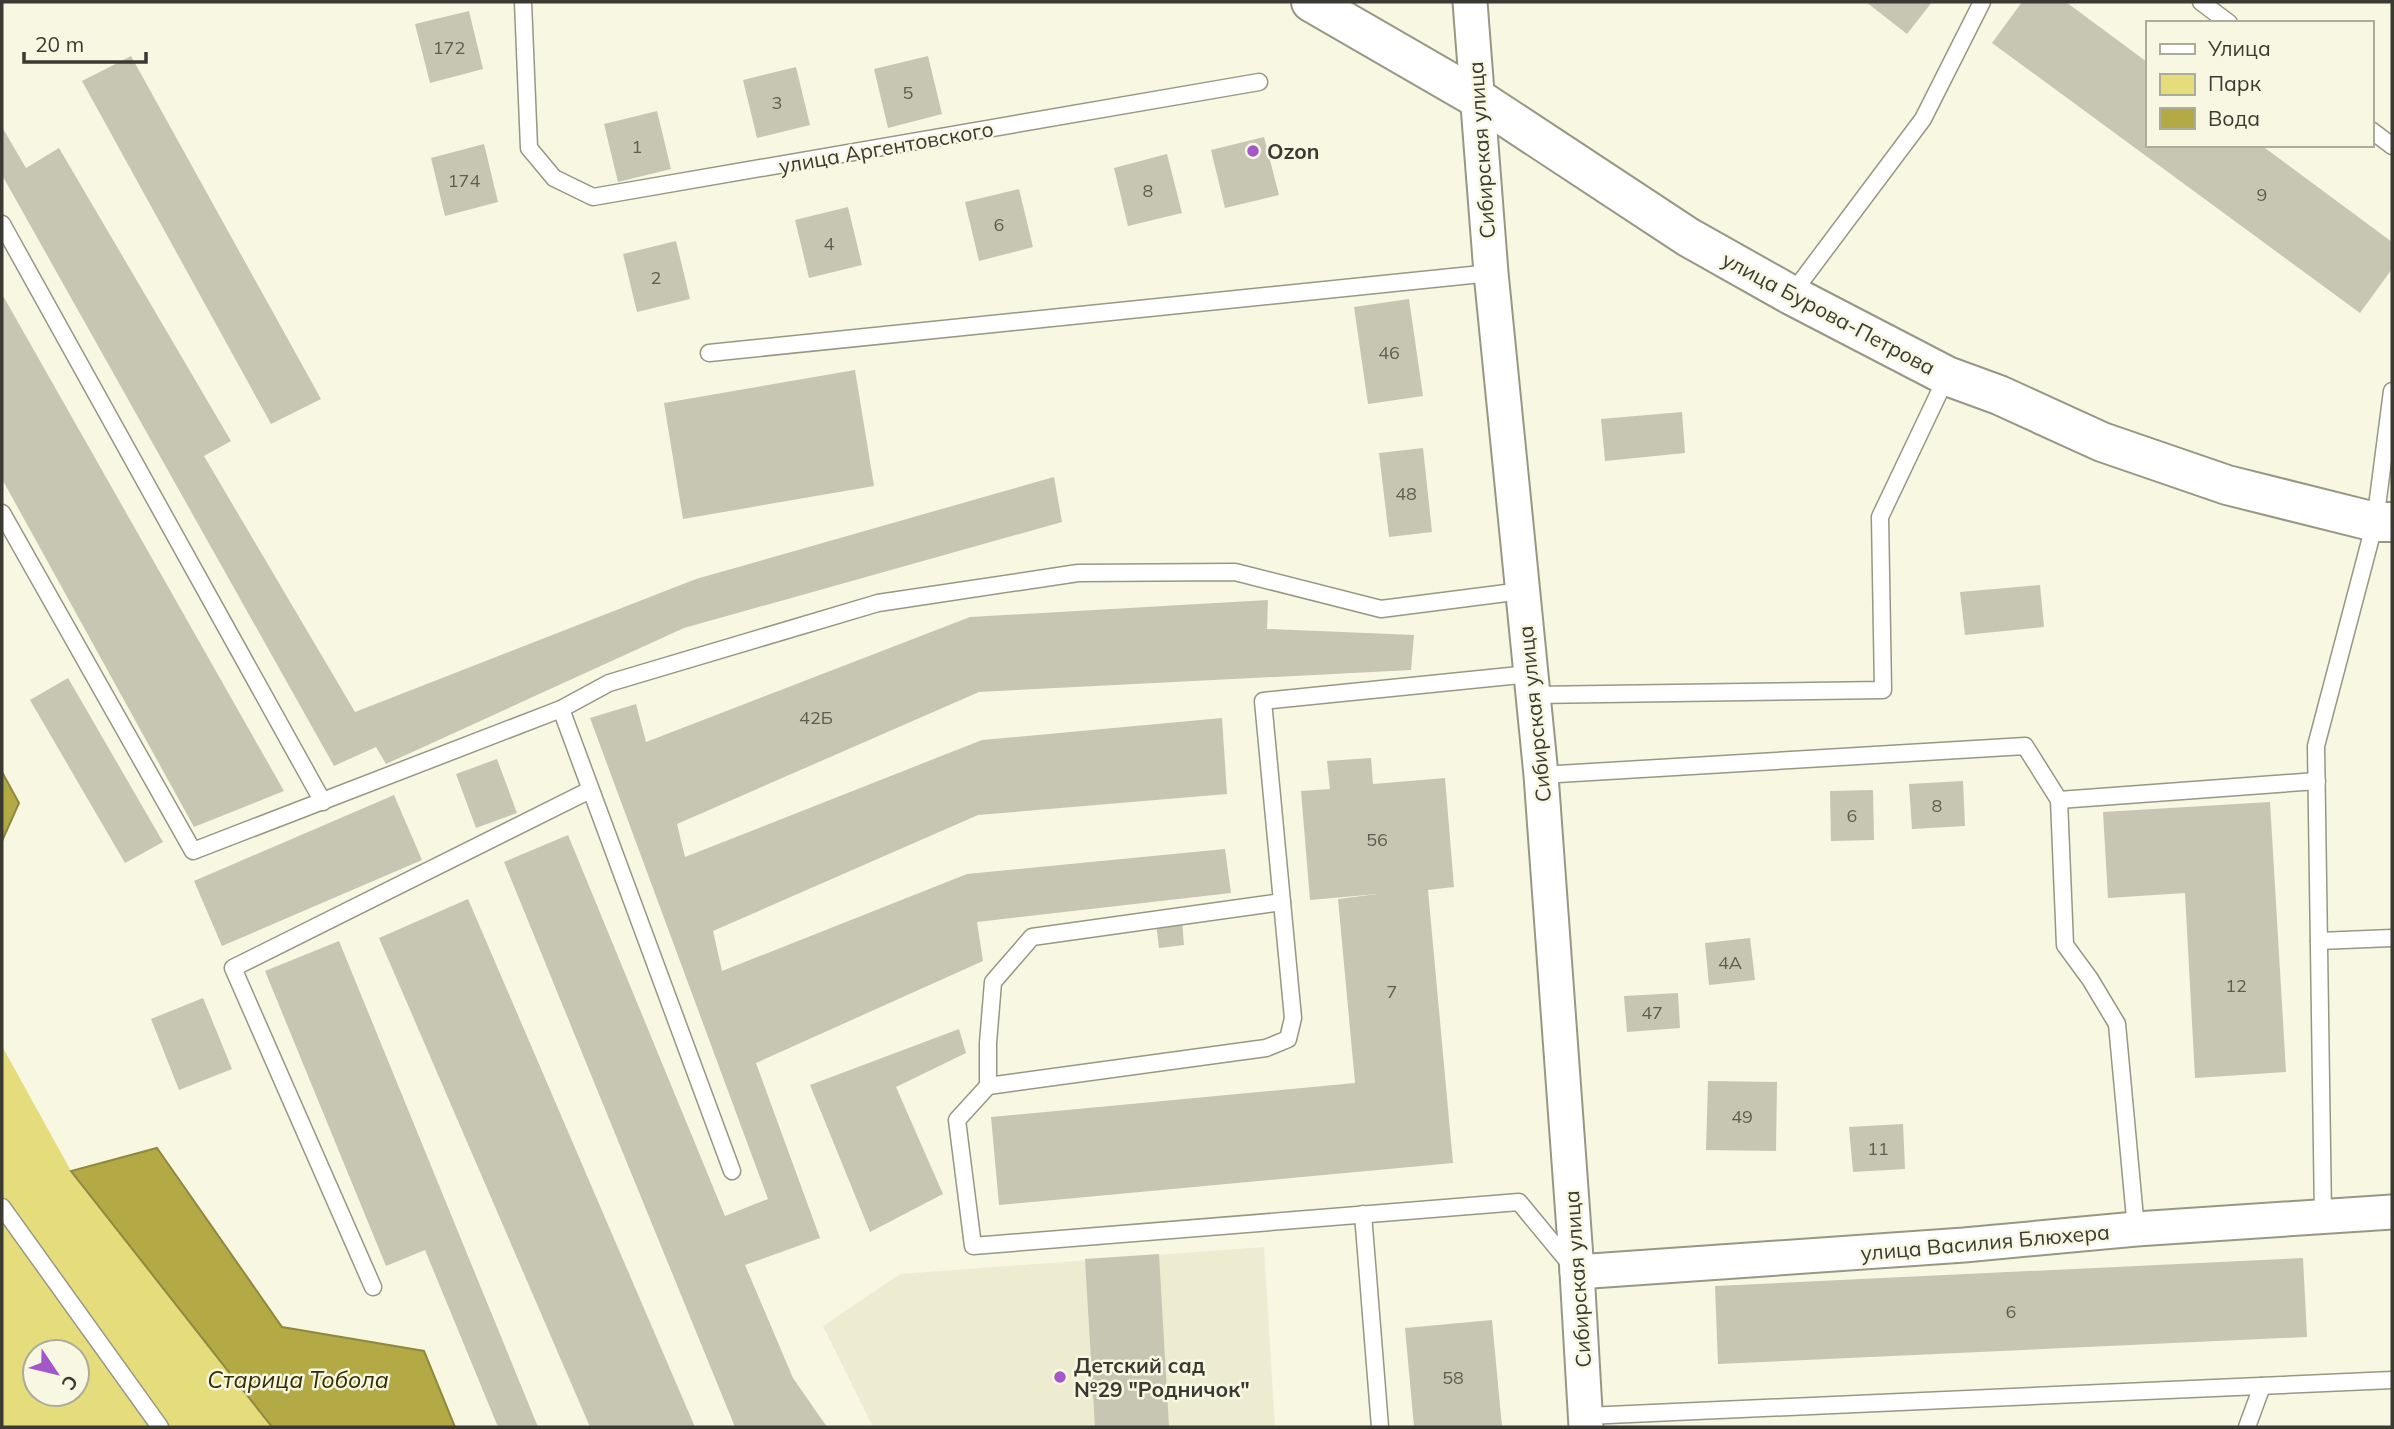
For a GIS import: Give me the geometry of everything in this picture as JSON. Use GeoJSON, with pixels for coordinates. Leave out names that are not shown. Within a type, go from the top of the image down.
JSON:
{"type":"FeatureCollection","features":[{"type":"Feature","properties":{"kind":"main road","name":"улица Бурова-Петрова"},"geometry":{"type":"LineString","coordinates":[[1311,2],[1477,98],[1688,237],[1791,295],[1947,376],[2102,442],[2227,485],[2384,522]]}},
{"type":"Feature","properties":{"kind":"street","name":"Сибирская улица"},"geometry":{"type":"LineString","coordinates":[[1470,2],[1491,273],[1541,775],[1586,1422]]}},
{"type":"Feature","properties":{"kind":"street","name":"улица Василия Блюхера"},"geometry":{"type":"LineString","coordinates":[[1577,1272],[2392,1212]]}},
{"type":"Feature","properties":{"kind":"lane","name":"улица Аргентовского"},"geometry":{"type":"LineString","coordinates":[[523,2],[528,148],[554,178],[593,197],[1259,82]]}},
{"type":"Feature","properties":{"kind":"lane"},"geometry":{"type":"LineString","coordinates":[[1791,295],[1923,119],[1982,2]]}},
{"type":"Feature","properties":{"kind":"lane"},"geometry":{"type":"LineString","coordinates":[[2201,2],[2226,21]]}},
{"type":"Feature","properties":{"kind":"lane"},"geometry":{"type":"LineString","coordinates":[[2373,132],[2392,146]]}},
{"type":"Feature","properties":{"kind":"lane"},"geometry":{"type":"LineString","coordinates":[[2,224],[323,802]]}},
{"type":"Feature","properties":{"kind":"lane"},"geometry":{"type":"LineString","coordinates":[[709,353],[1491,273]]}},
{"type":"Feature","properties":{"kind":"lane"},"geometry":{"type":"LineString","coordinates":[[1577,1272],[1518,1202],[973,1246],[957,1120],[988,1086],[1266,1048],[1287,1039],[1293,1018],[1263,701],[1531,685],[1883,690],[1880,517],[1947,376]]}},
{"type":"Feature","properties":{"kind":"lane"},"geometry":{"type":"LineString","coordinates":[[2323,1216],[2316,746],[2384,522],[2392,391]]}},
{"type":"Feature","properties":{"kind":"lane"},"geometry":{"type":"LineString","coordinates":[[2,513],[193,851],[561,709],[609,683],[878,603],[1078,573],[1235,572],[1381,609],[1522,591]]}},
{"type":"Feature","properties":{"kind":"lane"},"geometry":{"type":"LineString","coordinates":[[561,709],[732,1171]]}},
{"type":"Feature","properties":{"kind":"lane"},"geometry":{"type":"LineString","coordinates":[[1541,775],[2025,746],[2059,800],[2065,945],[2090,979],[2117,1024],[2136,1229]]}},
{"type":"Feature","properties":{"kind":"lane"},"geometry":{"type":"LineString","coordinates":[[2059,800],[2317,781]]}},
{"type":"Feature","properties":{"kind":"lane"},"geometry":{"type":"LineString","coordinates":[[373,1287],[233,968],[590,790]]}},
{"type":"Feature","properties":{"kind":"lane"},"geometry":{"type":"LineString","coordinates":[[988,1086],[993,982],[1032,937],[1282,902]]}},
{"type":"Feature","properties":{"kind":"lane"},"geometry":{"type":"LineString","coordinates":[[2319,941],[2392,938]]}},
{"type":"Feature","properties":{"kind":"lane"},"geometry":{"type":"LineString","coordinates":[[2,1207],[160,1427]]}},
{"type":"Feature","properties":{"kind":"lane"},"geometry":{"type":"LineString","coordinates":[[1363,1214],[1380,1427]]}},
{"type":"Feature","properties":{"kind":"lane"},"geometry":{"type":"LineString","coordinates":[[1586,1422],[2392,1380]]}},
{"type":"Feature","properties":{"kind":"lane"},"geometry":{"type":"LineString","coordinates":[[2247,1427],[2262,1386]]}},
{"type":"Feature","properties":{"kind":"shaded area","name":"Детский сад №29 \"Родничок\""},"geometry":{"type":"Polygon","coordinates":[[[1264,1247],[1275,1427],[873,1427],[823,1326],[900,1274],[1264,1247]]]}},
{"type":"Feature","properties":{"kind":"green space"},"geometry":{"type":"Polygon","coordinates":[[[2,1046],[71,1171],[272,1427],[2,1427],[2,1046]]]}},
{"type":"Feature","properties":{"kind":"water"},"geometry":{"type":"Polygon","coordinates":[[[2,772],[19,803],[2,841],[2,772]]]}},
{"type":"Feature","properties":{"kind":"water","name":"Старица Тобола"},"geometry":{"type":"Polygon","coordinates":[[[157,1148],[282,1327],[424,1351],[455,1427],[272,1427],[71,1171],[157,1148]]]}},
{"type":"Feature","properties":{"kind":"building"},"geometry":{"type":"Polygon","coordinates":[[[1866,2],[1932,2],[1907,34],[1866,2]]]}},
{"type":"Feature","properties":{"kind":"building"},"geometry":{"type":"Polygon","coordinates":[[[2022,2],[2066,2],[2146,61],[2146,147],[2264,147],[2392,242],[2392,269],[2360,313],[1992,43],[2022,2]]]}},
{"type":"Feature","properties":{"kind":"building"},"geometry":{"type":"Polygon","coordinates":[[[469,11],[483,69],[430,83],[415,24],[469,11]]]}},
{"type":"Feature","properties":{"kind":"building"},"geometry":{"type":"Polygon","coordinates":[[[131,56],[321,399],[271,424],[82,81],[131,56]]]}},
{"type":"Feature","properties":{"kind":"building"},"geometry":{"type":"Polygon","coordinates":[[[928,56],[942,114],[888,128],[874,69],[928,56]]]}},
{"type":"Feature","properties":{"kind":"building"},"geometry":{"type":"Polygon","coordinates":[[[796,67],[810,125],[757,138],[743,80],[796,67]]]}},
{"type":"Feature","properties":{"kind":"building"},"geometry":{"type":"Polygon","coordinates":[[[657,111],[671,169],[618,182],[604,124],[657,111]]]}},
{"type":"Feature","properties":{"kind":"building"},"geometry":{"type":"Polygon","coordinates":[[[2,127],[26,168],[59,148],[231,441],[204,456],[355,712],[696,579],[1054,477],[1062,522],[684,628],[386,764],[376,747],[334,766],[2,175],[2,127]]]}},
{"type":"Feature","properties":{"kind":"building"},"geometry":{"type":"Polygon","coordinates":[[[1264,137],[1279,195],[1225,208],[1211,150],[1264,137]]]}},
{"type":"Feature","properties":{"kind":"building"},"geometry":{"type":"Polygon","coordinates":[[[484,144],[498,202],[445,216],[431,158],[484,144]]]}},
{"type":"Feature","properties":{"kind":"building"},"geometry":{"type":"Polygon","coordinates":[[[1167,154],[1182,213],[1128,226],[1114,168],[1167,154]]]}},
{"type":"Feature","properties":{"kind":"building"},"geometry":{"type":"Polygon","coordinates":[[[1019,189],[1033,247],[979,261],[965,202],[1019,189]]]}},
{"type":"Feature","properties":{"kind":"building"},"geometry":{"type":"Polygon","coordinates":[[[848,207],[862,265],[809,278],[795,220],[848,207]]]}},
{"type":"Feature","properties":{"kind":"building"},"geometry":{"type":"Polygon","coordinates":[[[676,241],[690,299],[637,312],[623,254],[676,241]]]}},
{"type":"Feature","properties":{"kind":"building"},"geometry":{"type":"Polygon","coordinates":[[[2,294],[284,791],[194,827],[2,479],[2,294]]]}},
{"type":"Feature","properties":{"kind":"building"},"geometry":{"type":"Polygon","coordinates":[[[1409,299],[1423,396],[1368,404],[1354,307],[1409,299]]]}},
{"type":"Feature","properties":{"kind":"building"},"geometry":{"type":"Polygon","coordinates":[[[855,370],[874,486],[683,519],[664,403],[855,370]]]}},
{"type":"Feature","properties":{"kind":"building"},"geometry":{"type":"Polygon","coordinates":[[[1682,412],[1685,453],[1605,461],[1601,419],[1682,412]]]}},
{"type":"Feature","properties":{"kind":"building"},"geometry":{"type":"Polygon","coordinates":[[[1423,448],[1432,532],[1389,537],[1379,453],[1423,448]]]}},
{"type":"Feature","properties":{"kind":"building"},"geometry":{"type":"Polygon","coordinates":[[[2040,585],[2044,627],[1965,635],[1960,592],[2040,585]]]}},
{"type":"Feature","properties":{"kind":"building"},"geometry":{"type":"Polygon","coordinates":[[[1268,600],[1267,629],[1414,635],[1411,670],[979,692],[677,824],[685,857],[982,740],[1222,718],[1227,794],[978,815],[713,931],[722,971],[967,874],[1225,849],[1231,893],[977,922],[983,961],[756,1063],[820,1238],[745,1265],[793,1378],[827,1427],[735,1427],[504,862],[568,835],[725,1216],[768,1199],[590,718],[636,704],[646,742],[970,617],[1268,600]]]}},
{"type":"Feature","properties":{"kind":"building"},"geometry":{"type":"Polygon","coordinates":[[[68,678],[163,842],[125,863],[30,700],[68,678]]]}},
{"type":"Feature","properties":{"kind":"building"},"geometry":{"type":"Polygon","coordinates":[[[1371,758],[1373,784],[1445,778],[1454,887],[1428,890],[1453,1163],[999,1205],[991,1117],[1355,1083],[1338,899],[1378,894],[1310,900],[1301,791],[1330,789],[1327,761],[1371,758]]]}},
{"type":"Feature","properties":{"kind":"building"},"geometry":{"type":"Polygon","coordinates":[[[497,759],[517,813],[476,828],[456,774],[497,759]]]}},
{"type":"Feature","properties":{"kind":"building"},"geometry":{"type":"Polygon","coordinates":[[[1963,781],[1965,826],[1912,829],[1909,784],[1963,781]]]}},
{"type":"Feature","properties":{"kind":"building"},"geometry":{"type":"Polygon","coordinates":[[[1873,790],[1874,840],[1831,841],[1830,791],[1873,790]]]}},
{"type":"Feature","properties":{"kind":"building"},"geometry":{"type":"Polygon","coordinates":[[[394,795],[422,860],[222,946],[194,881],[394,795]]]}},
{"type":"Feature","properties":{"kind":"building"},"geometry":{"type":"Polygon","coordinates":[[[2270,802],[2286,1072],[2195,1078],[2185,893],[2108,898],[2103,812],[2270,802]]]}},
{"type":"Feature","properties":{"kind":"building"},"geometry":{"type":"Polygon","coordinates":[[[468,899],[695,1427],[590,1427],[379,938],[468,899]]]}},
{"type":"Feature","properties":{"kind":"building"},"geometry":{"type":"Polygon","coordinates":[[[1182,921],[1184,945],[1159,948],[1156,923],[1182,921]]]}},
{"type":"Feature","properties":{"kind":"building"},"geometry":{"type":"Polygon","coordinates":[[[1750,938],[1755,980],[1709,985],[1705,943],[1750,938]]]}},
{"type":"Feature","properties":{"kind":"building"},"geometry":{"type":"Polygon","coordinates":[[[339,941],[538,1427],[498,1427],[425,1250],[386,1266],[265,971],[339,941]]]}},
{"type":"Feature","properties":{"kind":"building"},"geometry":{"type":"Polygon","coordinates":[[[1678,993],[1680,1028],[1627,1032],[1624,996],[1678,993]]]}},
{"type":"Feature","properties":{"kind":"building"},"geometry":{"type":"Polygon","coordinates":[[[203,998],[232,1069],[179,1090],[151,1019],[203,998]]]}},
{"type":"Feature","properties":{"kind":"building"},"geometry":{"type":"Polygon","coordinates":[[[959,1029],[966,1053],[896,1087],[943,1194],[870,1232],[810,1085],[959,1029]]]}},
{"type":"Feature","properties":{"kind":"building"},"geometry":{"type":"Polygon","coordinates":[[[1708,1081],[1777,1082],[1776,1151],[1706,1150],[1708,1081]]]}},
{"type":"Feature","properties":{"kind":"building"},"geometry":{"type":"Polygon","coordinates":[[[1903,1124],[1905,1169],[1853,1172],[1849,1127],[1903,1124]]]}},
{"type":"Feature","properties":{"kind":"building"},"geometry":{"type":"Polygon","coordinates":[[[1159,1254],[1169,1427],[1095,1427],[1085,1259],[1159,1254]]]}},
{"type":"Feature","properties":{"kind":"building"},"geometry":{"type":"Polygon","coordinates":[[[2303,1258],[2307,1337],[1718,1364],[1715,1286],[2303,1258]]]}},
{"type":"Feature","properties":{"kind":"building"},"geometry":{"type":"Polygon","coordinates":[[[1492,1320],[1502,1427],[1414,1427],[1405,1328],[1492,1320]]]}},
{"type":"Feature","properties":{"kind":"place","name":"Ozon"},"geometry":{"type":"Point","coordinates":[1253,151]}},
{"type":"Feature","properties":{"kind":"place","name":"Детский сад №29 \"Родничок\""},"geometry":{"type":"Point","coordinates":[1060,1377]}}]}
